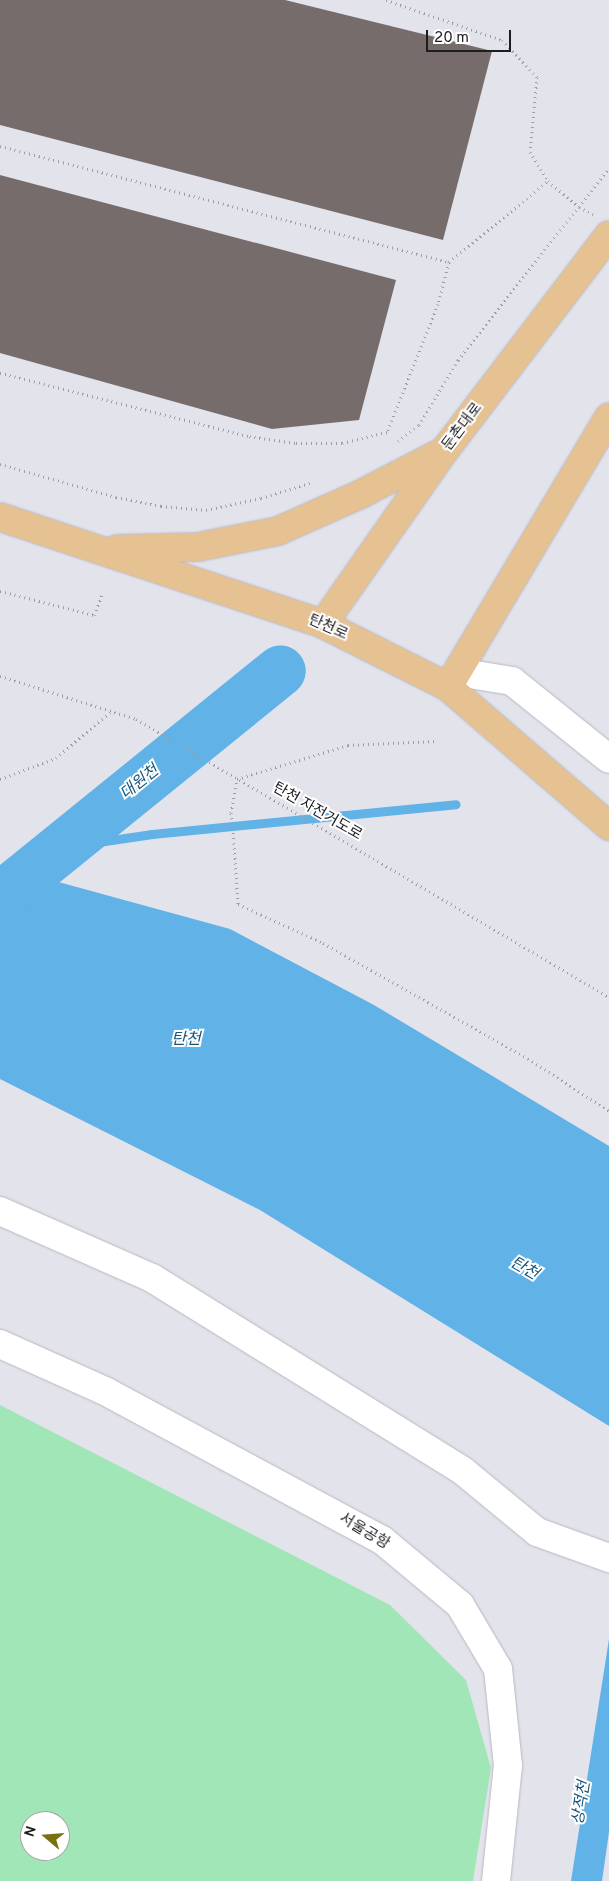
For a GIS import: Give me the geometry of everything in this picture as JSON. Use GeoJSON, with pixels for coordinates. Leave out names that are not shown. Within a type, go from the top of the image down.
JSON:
{"type":"FeatureCollection","features":[{"type":"Feature","properties":{"kind":"main road","name":"둔촌대로"},"geometry":{"type":"LineString","coordinates":[[323,624],[605,227]]}},
{"type":"Feature","properties":{"kind":"main road"},"geometry":{"type":"LineString","coordinates":[[453,679],[609,417]]}},
{"type":"Feature","properties":{"kind":"main road"},"geometry":{"type":"LineString","coordinates":[[99,549],[198,547],[278,531],[361,494],[445,450]]}},
{"type":"Feature","properties":{"kind":"main road","name":"탄천로"},"geometry":{"type":"LineString","coordinates":[[0,517],[323,624],[453,679],[609,826]]}},
{"type":"Feature","properties":{"kind":"street"},"geometry":{"type":"LineString","coordinates":[[453,679],[512,681],[609,759]]}},
{"type":"Feature","properties":{"kind":"street"},"geometry":{"type":"LineString","coordinates":[[0,1211],[152,1278],[464,1471],[537,1532],[609,1558]]}},
{"type":"Feature","properties":{"kind":"street","name":"서울공항"},"geometry":{"type":"LineString","coordinates":[[0,1344],[105,1391],[382,1540],[460,1605],[498,1669],[508,1765],[496,1881]]}},
{"type":"Feature","properties":{"kind":"path"},"geometry":{"type":"LineString","coordinates":[[386,0],[502,40],[537,77],[530,152],[548,181],[605,227]]}},
{"type":"Feature","properties":{"kind":"path"},"geometry":{"type":"LineString","coordinates":[[0,146],[448,262]]}},
{"type":"Feature","properties":{"kind":"path"},"geometry":{"type":"LineString","coordinates":[[391,446],[419,425],[458,360],[609,168]]}},
{"type":"Feature","properties":{"kind":"path"},"geometry":{"type":"LineString","coordinates":[[0,373],[248,436],[295,443],[342,443],[387,432],[438,304],[448,262],[548,181]]}},
{"type":"Feature","properties":{"kind":"path"},"geometry":{"type":"LineString","coordinates":[[0,464],[116,497],[161,506],[206,510],[261,498],[316,481]]}},
{"type":"Feature","properties":{"kind":"path"},"geometry":{"type":"LineString","coordinates":[[0,591],[94,615],[102,595]]}},
{"type":"Feature","properties":{"kind":"path","name":"탄천 자전거도로"},"geometry":{"type":"LineString","coordinates":[[0,676],[136,719],[609,997]]}},
{"type":"Feature","properties":{"kind":"path"},"geometry":{"type":"LineString","coordinates":[[0,779],[56,758],[110,712]]}},
{"type":"Feature","properties":{"kind":"path"},"geometry":{"type":"LineString","coordinates":[[436,741],[348,744],[236,779],[231,813],[238,904],[323,943],[532,1061],[609,1111]]}},
{"type":"Feature","properties":{"kind":"green space"},"geometry":{"type":"Polygon","coordinates":[[[0,1405],[390,1605],[466,1680],[491,1768],[473,1881],[0,1881],[0,1405]]]}},
{"type":"Feature","properties":{"kind":"water","name":"탄천"},"geometry":{"type":"Polygon","coordinates":[[[0,866],[230,929],[374,1005],[609,1146],[609,1426],[260,1210],[0,1079],[0,866]]]}},
{"type":"Feature","properties":{"kind":"water"},"geometry":{"type":"Polygon","coordinates":[[[609,1639],[609,1832],[602,1881],[571,1881],[609,1639]]]}},
{"type":"Feature","properties":{"kind":"building"},"geometry":{"type":"Polygon","coordinates":[[[0,0],[285,0],[492,51],[443,240],[0,125],[0,0]]]}},
{"type":"Feature","properties":{"kind":"building"},"geometry":{"type":"Polygon","coordinates":[[[0,175],[396,280],[359,420],[272,429],[0,353],[0,175]]]}},
{"type":"Feature","properties":{"kind":"waterway","name":"대원천"},"geometry":{"type":"LineString","coordinates":[[0,897],[280,670]]}},
{"type":"Feature","properties":{"kind":"waterway"},"geometry":{"type":"LineString","coordinates":[[64,847],[152,834],[456,804]]}},
{"type":"Feature","properties":{"kind":"water label","name":"상적천"},"geometry":{"type":"Point","coordinates":[582,1803]}}]}
